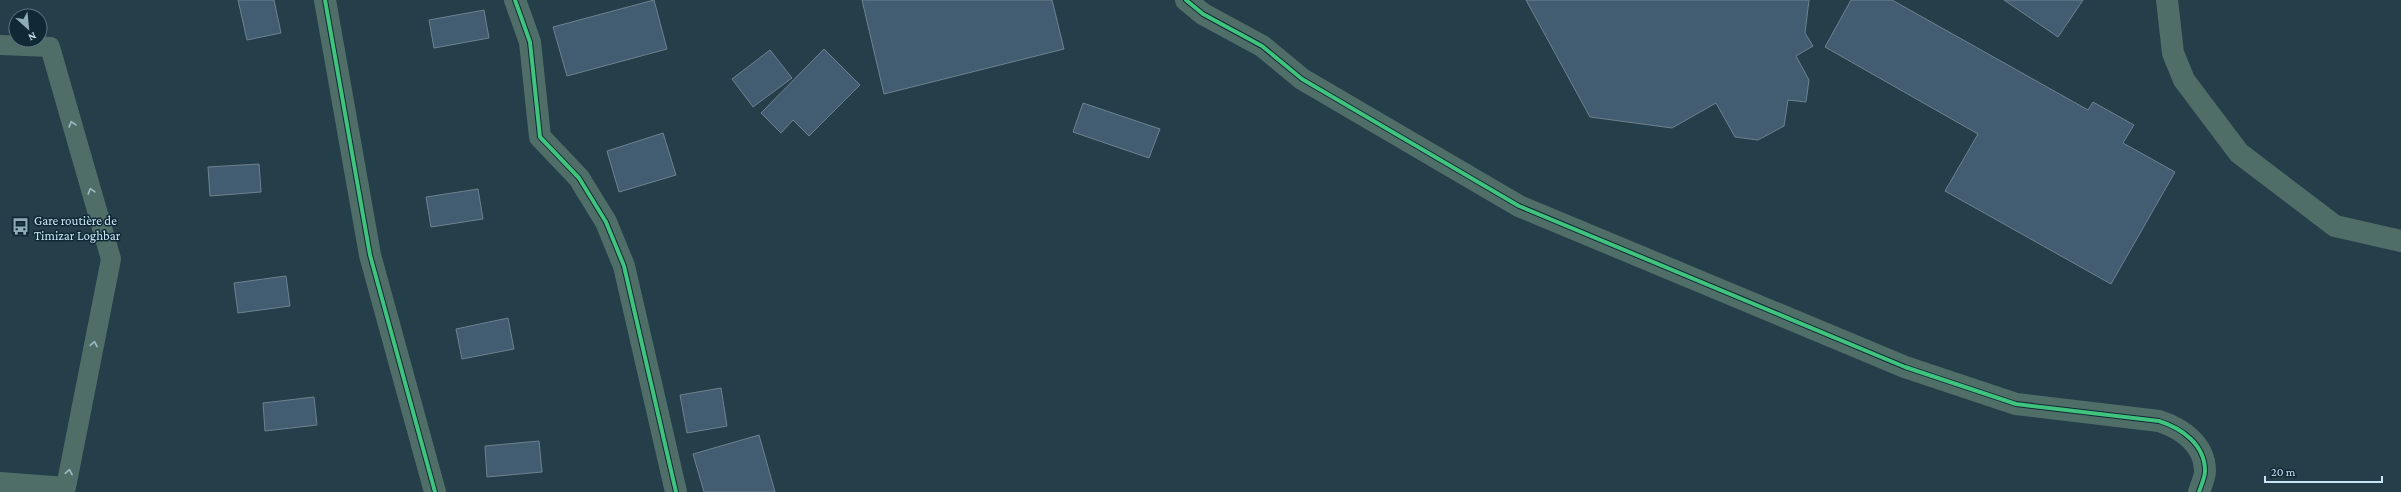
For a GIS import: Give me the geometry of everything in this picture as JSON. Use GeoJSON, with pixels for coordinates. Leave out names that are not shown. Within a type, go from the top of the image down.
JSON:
{"type":"FeatureCollection","features":[{"type":"Feature","properties":{"kind":"street"},"geometry":{"type":"LineString","coordinates":[[325,0],[370,255],[435,492]]}},
{"type":"Feature","properties":{"kind":"street"},"geometry":{"type":"LineString","coordinates":[[515,0],[530,42],[540,137],[579,178],[606,222],[624,266],[676,492]]}},
{"type":"Feature","properties":{"kind":"street"},"geometry":{"type":"LineString","coordinates":[[1186,0],[1203,14],[1262,46],[1302,78],[1519,206],[1905,367],[2016,404],[2159,421],[2176,427],[2189,436],[2201,453],[2205,471],[2199,492]]}},
{"type":"Feature","properties":{"kind":"street"},"geometry":{"type":"LineString","coordinates":[[2167,0],[2173,53],[2184,80],[2239,153],[2335,226],[2401,241]]}},
{"type":"Feature","properties":{"kind":"lane"},"geometry":{"type":"LineString","coordinates":[[0,45],[50,47],[111,260],[66,487],[0,482]]}},
{"type":"Feature","properties":{"kind":"building"},"geometry":{"type":"Polygon","coordinates":[[[238,0],[274,0],[281,33],[247,40],[238,0]]]}},
{"type":"Feature","properties":{"kind":"building"},"geometry":{"type":"Polygon","coordinates":[[[654,0],[667,49],[567,76],[553,27],[654,0]]]}},
{"type":"Feature","properties":{"kind":"building"},"geometry":{"type":"Polygon","coordinates":[[[862,0],[1052,0],[1064,49],[884,94],[862,0]]]}},
{"type":"Feature","properties":{"kind":"building"},"geometry":{"type":"Polygon","coordinates":[[[1526,0],[1809,0],[1805,33],[1813,46],[1796,56],[1809,80],[1806,102],[1788,100],[1784,126],[1758,140],[1735,137],[1716,103],[1672,128],[1590,117],[1526,0]]]}},
{"type":"Feature","properties":{"kind":"building"},"geometry":{"type":"Polygon","coordinates":[[[1851,0],[1892,0],[2088,110],[2093,102],[2134,125],[2123,143],[2175,172],[2111,284],[1945,191],[1978,134],[1825,47],[1851,0]]]}},
{"type":"Feature","properties":{"kind":"building"},"geometry":{"type":"Polygon","coordinates":[[[2004,0],[2083,0],[2058,37],[2004,0]]]}},
{"type":"Feature","properties":{"kind":"building"},"geometry":{"type":"Polygon","coordinates":[[[484,10],[489,38],[434,48],[429,20],[484,10]]]}},
{"type":"Feature","properties":{"kind":"building"},"geometry":{"type":"Polygon","coordinates":[[[824,49],[860,85],[809,136],[793,120],[781,133],[761,113],[824,49]]]}},
{"type":"Feature","properties":{"kind":"building"},"geometry":{"type":"Polygon","coordinates":[[[770,50],[792,78],[753,107],[732,79],[770,50]]]}},
{"type":"Feature","properties":{"kind":"building"},"geometry":{"type":"Polygon","coordinates":[[[1083,103],[1160,129],[1149,158],[1073,132],[1083,103]]]}},
{"type":"Feature","properties":{"kind":"building"},"geometry":{"type":"Polygon","coordinates":[[[663,133],[676,175],[619,192],[607,151],[663,133]]]}},
{"type":"Feature","properties":{"kind":"building"},"geometry":{"type":"Polygon","coordinates":[[[259,164],[261,192],[210,196],[208,167],[259,164]]]}},
{"type":"Feature","properties":{"kind":"building"},"geometry":{"type":"Polygon","coordinates":[[[478,189],[483,219],[431,227],[426,197],[478,189]]]}},
{"type":"Feature","properties":{"kind":"building"},"geometry":{"type":"Polygon","coordinates":[[[286,276],[290,306],[238,313],[234,283],[286,276]]]}},
{"type":"Feature","properties":{"kind":"building"},"geometry":{"type":"Polygon","coordinates":[[[508,318],[514,349],[462,359],[456,329],[508,318]]]}},
{"type":"Feature","properties":{"kind":"building"},"geometry":{"type":"Polygon","coordinates":[[[721,388],[727,426],[687,433],[680,395],[721,388]]]}},
{"type":"Feature","properties":{"kind":"building"},"geometry":{"type":"Polygon","coordinates":[[[314,397],[317,425],[265,431],[263,403],[314,397]]]}},
{"type":"Feature","properties":{"kind":"building"},"geometry":{"type":"Polygon","coordinates":[[[759,435],[775,492],[704,492],[693,454],[759,435]]]}},
{"type":"Feature","properties":{"kind":"building"},"geometry":{"type":"Polygon","coordinates":[[[539,441],[542,472],[487,477],[485,446],[539,441]]]}},
{"type":"Feature","properties":{"kind":"cycle path"},"geometry":{"type":"LineString","coordinates":[[325,0],[370,255],[435,492]]}},
{"type":"Feature","properties":{"kind":"cycle path"},"geometry":{"type":"LineString","coordinates":[[515,0],[530,42],[540,137],[579,178],[606,222],[624,266],[676,492]]}},
{"type":"Feature","properties":{"kind":"cycle path"},"geometry":{"type":"LineString","coordinates":[[1186,0],[1203,14],[1262,46],[1302,79],[1519,206],[1905,367],[2016,404],[2159,421],[2167,424],[2190,438],[2201,453],[2205,471],[2204,479],[2199,492]]}},
{"type":"Feature","properties":{"kind":"place","name":"Gare routière de Timizar Loghbar"},"geometry":{"type":"Point","coordinates":[21,227]}}]}
